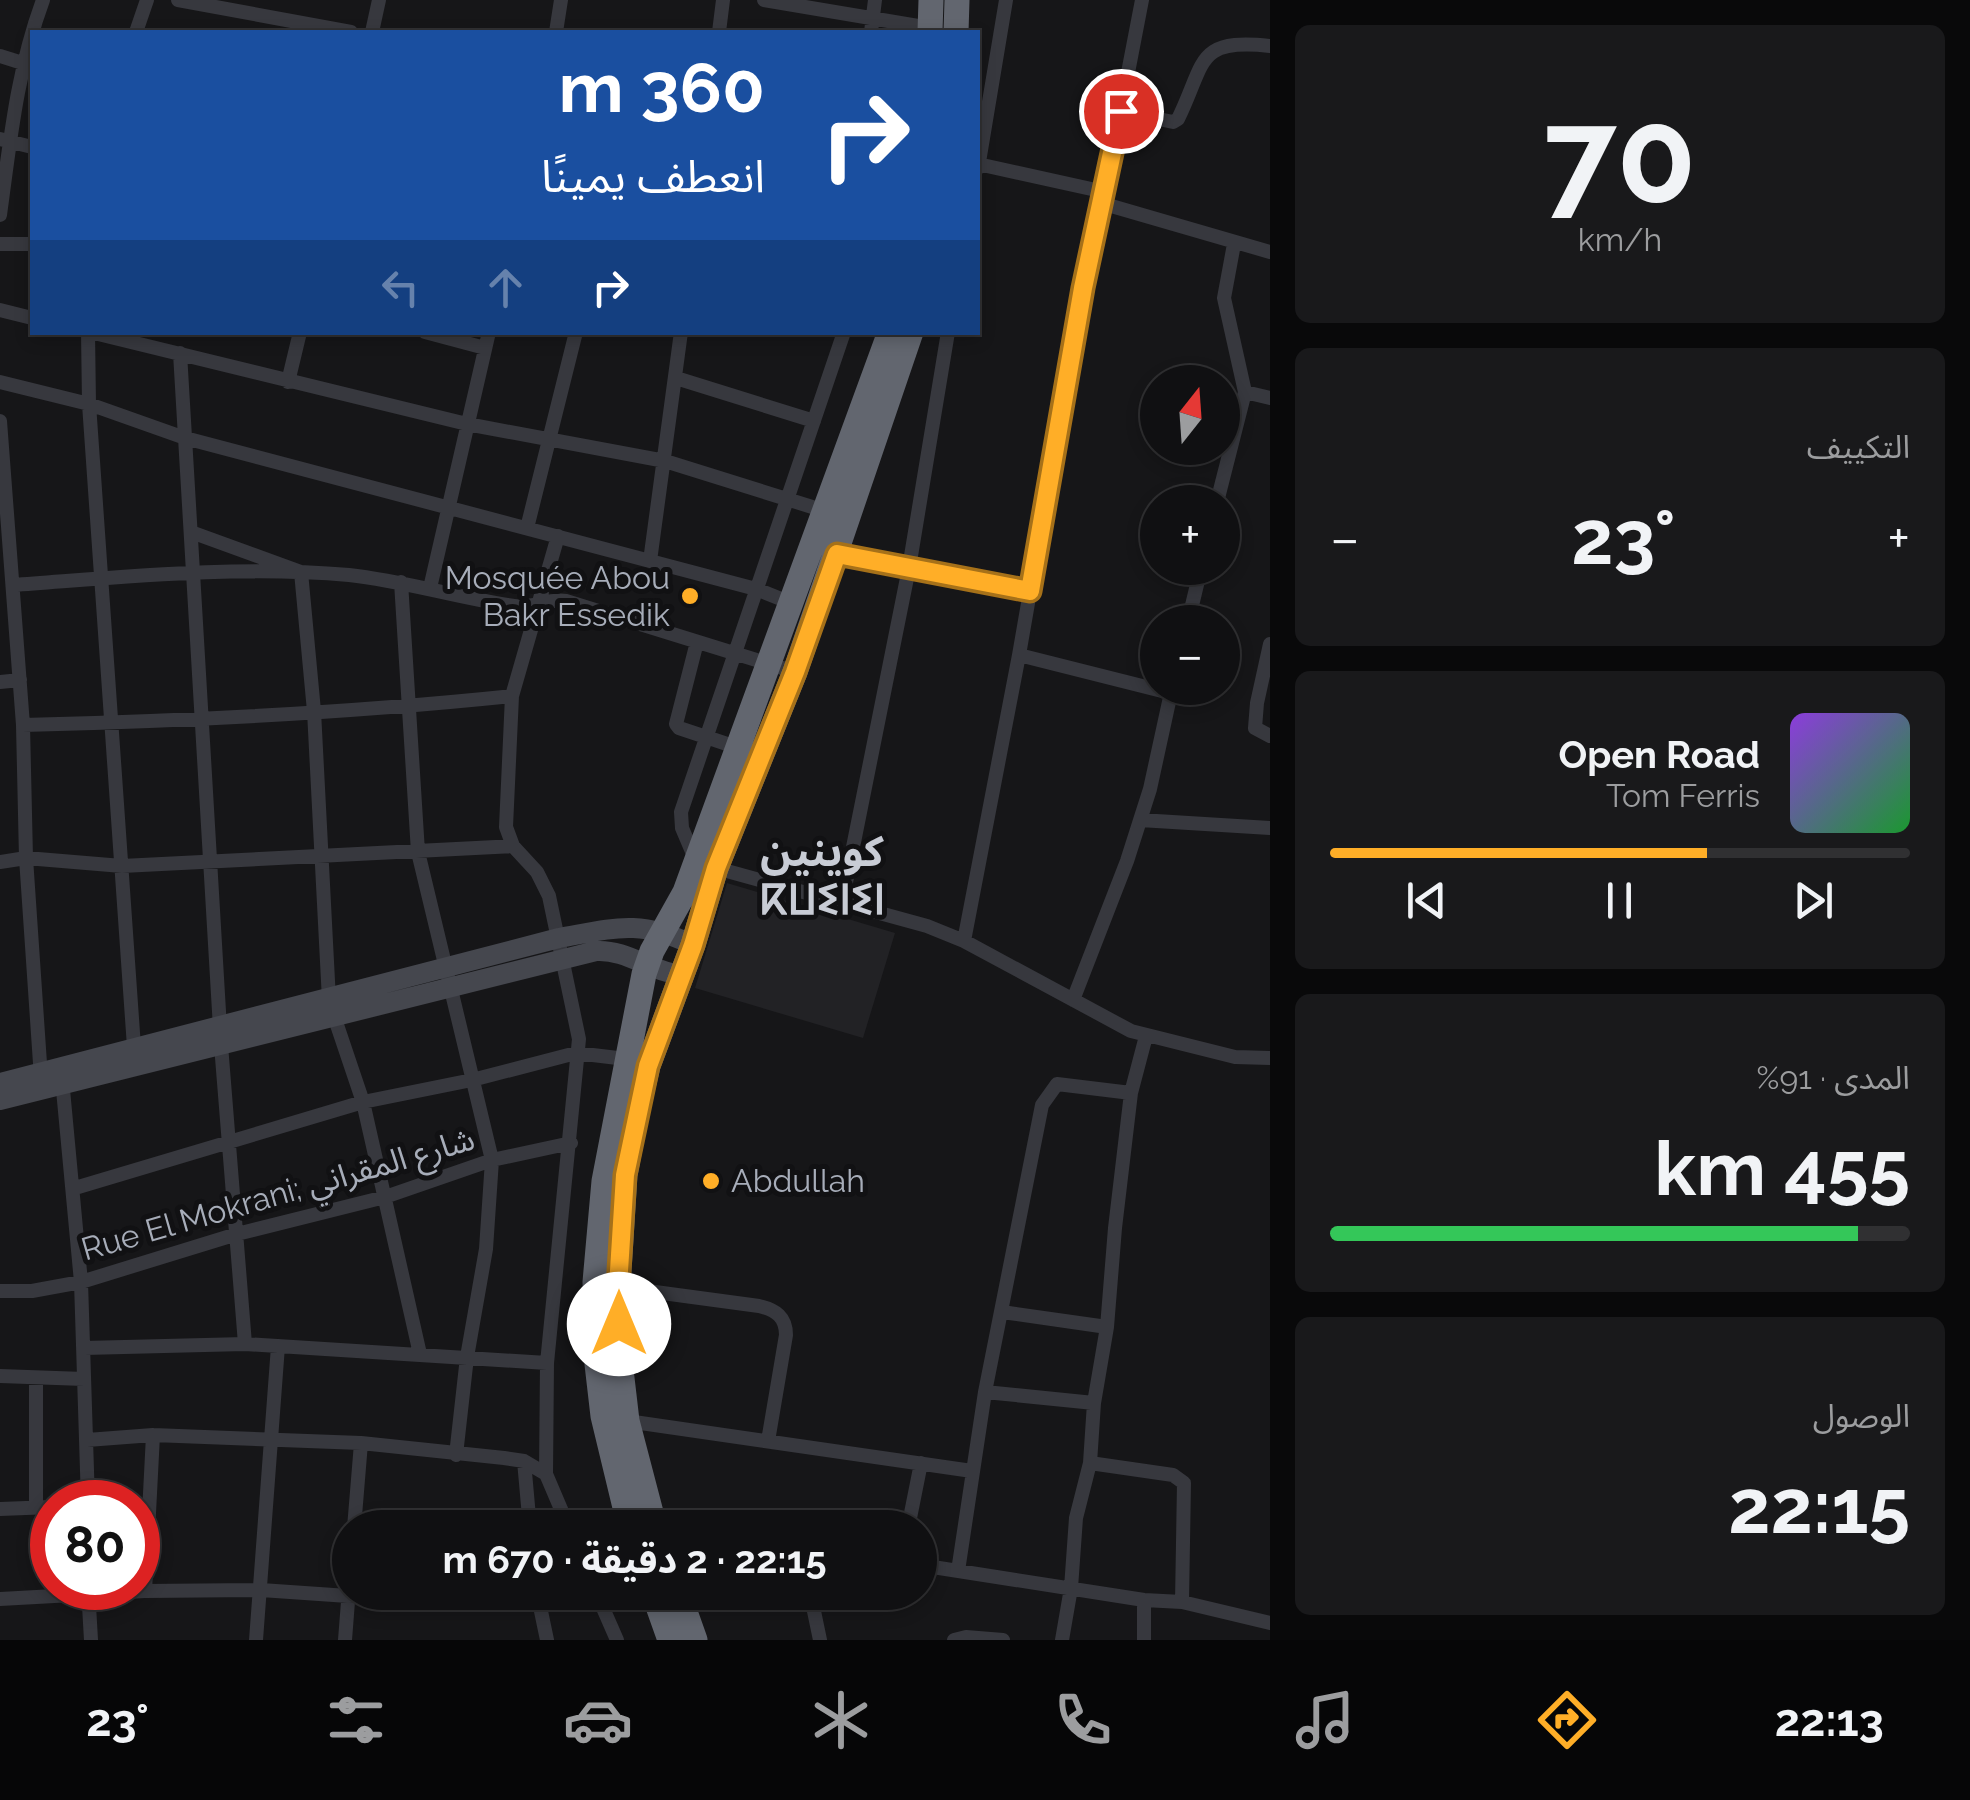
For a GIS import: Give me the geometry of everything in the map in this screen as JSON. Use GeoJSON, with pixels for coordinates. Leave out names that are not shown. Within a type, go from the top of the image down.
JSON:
{"type":"FeatureCollection","features":[{"type":"Feature","properties":{"kind":"highway"},"geometry":{"type":"LineString","coordinates":[[931,0],[939,30]]}},
{"type":"Feature","properties":{"kind":"highway"},"geometry":{"type":"LineString","coordinates":[[940,30],[957,0]]}},
{"type":"Feature","properties":{"kind":"highway"},"geometry":{"type":"LineString","coordinates":[[643,1510],[620,1361],[618,1287],[625,1175],[636,1116],[648,1066],[693,945],[706,865],[739,748],[889,335]]}},
{"type":"Feature","properties":{"kind":"highway"},"geometry":{"type":"LineString","coordinates":[[640,1510],[603,1416],[595,1282],[604,1181],[647,965],[685,892],[706,865],[795,672],[910,335]]}},
{"type":"Feature","properties":{"kind":"highway"},"geometry":{"type":"LineString","coordinates":[[659,1610],[670,1640]]}},
{"type":"Feature","properties":{"kind":"highway"},"geometry":{"type":"LineString","coordinates":[[684,1610],[695,1640]]}},
{"type":"Feature","properties":{"kind":"main road"},"geometry":{"type":"LineString","coordinates":[[0,1084],[51,1078],[331,1008],[561,948],[624,926],[663,932],[693,945]]}},
{"type":"Feature","properties":{"kind":"main road"},"geometry":{"type":"LineString","coordinates":[[561,948],[627,955],[664,973],[682,976]]}},
{"type":"Feature","properties":{"kind":"main road"},"geometry":{"type":"LineString","coordinates":[[0,1100],[134,1047],[220,1036]]}},
{"type":"Feature","properties":{"kind":"street"},"geometry":{"type":"LineString","coordinates":[[35,30],[42,0]]}},
{"type":"Feature","properties":{"kind":"street"},"geometry":{"type":"LineString","coordinates":[[137,30],[147,0]]}},
{"type":"Feature","properties":{"kind":"street"},"geometry":{"type":"LineString","coordinates":[[178,0],[340,30]]}},
{"type":"Feature","properties":{"kind":"street"},"geometry":{"type":"LineString","coordinates":[[372,30],[379,0]]}},
{"type":"Feature","properties":{"kind":"street"},"geometry":{"type":"LineString","coordinates":[[556,30],[561,0]]}},
{"type":"Feature","properties":{"kind":"street"},"geometry":{"type":"LineString","coordinates":[[719,30],[723,0]]}},
{"type":"Feature","properties":{"kind":"street"},"geometry":{"type":"LineString","coordinates":[[764,0],[803,3],[872,25],[928,30]]}},
{"type":"Feature","properties":{"kind":"street"},"geometry":{"type":"LineString","coordinates":[[872,25],[875,0]]}},
{"type":"Feature","properties":{"kind":"street"},"geometry":{"type":"LineString","coordinates":[[980,153],[1006,0]]}},
{"type":"Feature","properties":{"kind":"street"},"geometry":{"type":"LineString","coordinates":[[964,941],[1142,0]]}},
{"type":"Feature","properties":{"kind":"street"},"geometry":{"type":"LineString","coordinates":[[1121,111],[1173,122],[1182,112],[1204,58],[1222,46],[1270,46]]}},
{"type":"Feature","properties":{"kind":"street"},"geometry":{"type":"LineString","coordinates":[[0,56],[28,64],[5,140],[0,215]]}},
{"type":"Feature","properties":{"kind":"street"},"geometry":{"type":"LineString","coordinates":[[5,140],[30,147]]}},
{"type":"Feature","properties":{"kind":"street"},"geometry":{"type":"LineString","coordinates":[[980,166],[1103,198],[1234,244],[1270,252]]}},
{"type":"Feature","properties":{"kind":"street"},"geometry":{"type":"LineString","coordinates":[[0,244],[30,244]]}},
{"type":"Feature","properties":{"kind":"street"},"geometry":{"type":"LineString","coordinates":[[1222,485],[1245,392],[1224,298],[1234,244]]}},
{"type":"Feature","properties":{"kind":"street"},"geometry":{"type":"LineString","coordinates":[[0,310],[30,318]]}},
{"type":"Feature","properties":{"kind":"street"},"geometry":{"type":"LineString","coordinates":[[89,335],[89,404],[134,1047]]}},
{"type":"Feature","properties":{"kind":"street"},"geometry":{"type":"LineString","coordinates":[[102,335],[468,424],[665,461],[825,510]]}},
{"type":"Feature","properties":{"kind":"street"},"geometry":{"type":"LineString","coordinates":[[172,335],[185,438],[220,1036],[245,1344]]}},
{"type":"Feature","properties":{"kind":"street"},"geometry":{"type":"LineString","coordinates":[[288,382],[299,335]]}},
{"type":"Feature","properties":{"kind":"street"},"geometry":{"type":"LineString","coordinates":[[430,588],[487,340],[448,335]]}},
{"type":"Feature","properties":{"kind":"street"},"geometry":{"type":"LineString","coordinates":[[527,528],[575,335]]}},
{"type":"Feature","properties":{"kind":"street"},"geometry":{"type":"LineString","coordinates":[[650,561],[682,335]]}},
{"type":"Feature","properties":{"kind":"street"},"geometry":{"type":"LineString","coordinates":[[843,335],[680,818],[706,865],[927,926],[964,941],[1146,1036],[1235,1056],[1270,1058]]}},
{"type":"Feature","properties":{"kind":"street"},"geometry":{"type":"LineString","coordinates":[[842,902],[909,568],[948,335]]}},
{"type":"Feature","properties":{"kind":"street"},"geometry":{"type":"LineString","coordinates":[[676,378],[814,422]]}},
{"type":"Feature","properties":{"kind":"street"},"geometry":{"type":"LineString","coordinates":[[0,382],[89,404],[185,438],[756,589],[791,603]]}},
{"type":"Feature","properties":{"kind":"street"},"geometry":{"type":"LineString","coordinates":[[1245,392],[1270,398]]}},
{"type":"Feature","properties":{"kind":"street"},"geometry":{"type":"LineString","coordinates":[[0,422],[4,529],[23,725],[26,858],[51,1078],[74,1188],[82,1282],[88,1480]]}},
{"type":"Feature","properties":{"kind":"street"},"geometry":{"type":"LineString","coordinates":[[191,532],[301,572]]}},
{"type":"Feature","properties":{"kind":"street"},"geometry":{"type":"LineString","coordinates":[[558,536],[512,696],[506,827],[513,846],[544,882],[579,1039],[547,1363],[546,1474],[561,1510]]}},
{"type":"Feature","properties":{"kind":"street"},"geometry":{"type":"LineString","coordinates":[[811,548],[1030,591]]}},
{"type":"Feature","properties":{"kind":"street"},"geometry":{"type":"LineString","coordinates":[[12,585],[192,572],[301,572],[401,582],[515,606],[566,601],[795,672]]}},
{"type":"Feature","properties":{"kind":"street"},"geometry":{"type":"LineString","coordinates":[[301,572],[314,711],[331,1008],[364,1102],[420,1354]]}},
{"type":"Feature","properties":{"kind":"street"},"geometry":{"type":"LineString","coordinates":[[401,582],[418,852],[492,1160],[486,1249],[456,1455]]}},
{"type":"Feature","properties":{"kind":"street"},"geometry":{"type":"LineString","coordinates":[[697,642],[675,718],[679,728],[739,748]]}},
{"type":"Feature","properties":{"kind":"street"},"geometry":{"type":"LineString","coordinates":[[1270,644],[1255,728],[1270,736]]}},
{"type":"Feature","properties":{"kind":"street"},"geometry":{"type":"LineString","coordinates":[[1019,655],[1140,683]]}},
{"type":"Feature","properties":{"kind":"street"},"geometry":{"type":"LineString","coordinates":[[0,682],[20,680]]}},
{"type":"Feature","properties":{"kind":"street"},"geometry":{"type":"LineString","coordinates":[[23,725],[202,720],[409,707],[512,696]]}},
{"type":"Feature","properties":{"kind":"street"},"geometry":{"type":"LineString","coordinates":[[1073,1000],[1128,860],[1150,789],[1168,705]]}},
{"type":"Feature","properties":{"kind":"street"},"geometry":{"type":"LineString","coordinates":[[1140,820],[1270,828]]}},
{"type":"Feature","properties":{"kind":"street"},"geometry":{"type":"LineString","coordinates":[[0,862],[26,858],[122,866],[513,846]]}},
{"type":"Feature","properties":{"kind":"street"},"geometry":{"type":"LineString","coordinates":[[1062,1640],[1072,1588],[1076,1518],[1090,1464],[1094,1403],[1108,1328],[1131,1093],[1146,1036]]}},
{"type":"Feature","properties":{"kind":"street"},"geometry":{"type":"LineString","coordinates":[[74,1188],[364,1102],[576,1053],[626,1059]]}},
{"type":"Feature","properties":{"kind":"street"},"geometry":{"type":"LineString","coordinates":[[958,1571],[985,1392],[1046,1096],[1058,1084],[1065,1083],[1131,1093]]}},
{"type":"Feature","properties":{"kind":"street","name":"Rue El Mokrani; شارع المقراني"},"geometry":{"type":"LineString","coordinates":[[0,1291],[32,1291],[82,1282],[237,1234],[385,1197],[492,1160],[571,1143]]}},
{"type":"Feature","properties":{"kind":"street"},"geometry":{"type":"LineString","coordinates":[[618,1287],[759,1306],[779,1314],[786,1335],[768,1440]]}},
{"type":"Feature","properties":{"kind":"street"},"geometry":{"type":"LineString","coordinates":[[1002,1312],[1108,1328]]}},
{"type":"Feature","properties":{"kind":"street"},"geometry":{"type":"LineString","coordinates":[[84,1348],[245,1344],[547,1363]]}},
{"type":"Feature","properties":{"kind":"street"},"geometry":{"type":"LineString","coordinates":[[256,1640],[278,1346]]}},
{"type":"Feature","properties":{"kind":"street"},"geometry":{"type":"LineString","coordinates":[[0,1376],[84,1379]]}},
{"type":"Feature","properties":{"kind":"street"},"geometry":{"type":"LineString","coordinates":[[36,1379],[36,1480]]}},
{"type":"Feature","properties":{"kind":"street"},"geometry":{"type":"LineString","coordinates":[[985,1392],[1094,1403]]}},
{"type":"Feature","properties":{"kind":"street"},"geometry":{"type":"LineString","coordinates":[[627,1420],[972,1471]]}},
{"type":"Feature","properties":{"kind":"street"},"geometry":{"type":"LineString","coordinates":[[87,1440],[153,1435],[361,1443],[524,1461],[546,1474]]}},
{"type":"Feature","properties":{"kind":"street"},"geometry":{"type":"LineString","coordinates":[[151,1480],[153,1435]]}},
{"type":"Feature","properties":{"kind":"street"},"geometry":{"type":"LineString","coordinates":[[355,1510],[361,1443]]}},
{"type":"Feature","properties":{"kind":"street"},"geometry":{"type":"LineString","coordinates":[[524,1461],[528,1510]]}},
{"type":"Feature","properties":{"kind":"street"},"geometry":{"type":"LineString","coordinates":[[912,1510],[921,1463]]}},
{"type":"Feature","properties":{"kind":"street"},"geometry":{"type":"LineString","coordinates":[[1090,1464],[1173,1475],[1184,1483],[1182,1602]]}},
{"type":"Feature","properties":{"kind":"street"},"geometry":{"type":"LineString","coordinates":[[0,1509],[30,1508]]}},
{"type":"Feature","properties":{"kind":"street"},"geometry":{"type":"LineString","coordinates":[[937,1568],[1144,1600],[1182,1602],[1270,1624]]}},
{"type":"Feature","properties":{"kind":"street"},"geometry":{"type":"LineString","coordinates":[[160,1591],[261,1590],[332,1595]]}},
{"type":"Feature","properties":{"kind":"street"},"geometry":{"type":"LineString","coordinates":[[0,1599],[30,1596]]}},
{"type":"Feature","properties":{"kind":"street"},"geometry":{"type":"LineString","coordinates":[[1144,1600],[1144,1640]]}},
{"type":"Feature","properties":{"kind":"street"},"geometry":{"type":"LineString","coordinates":[[89,1610],[91,1640]]}},
{"type":"Feature","properties":{"kind":"street"},"geometry":{"type":"LineString","coordinates":[[345,1640],[347,1610]]}},
{"type":"Feature","properties":{"kind":"street"},"geometry":{"type":"LineString","coordinates":[[541,1610],[547,1640]]}},
{"type":"Feature","properties":{"kind":"street"},"geometry":{"type":"LineString","coordinates":[[604,1610],[616,1640]]}},
{"type":"Feature","properties":{"kind":"street"},"geometry":{"type":"LineString","coordinates":[[814,1610],[820,1640]]}},
{"type":"Feature","properties":{"kind":"street"},"geometry":{"type":"LineString","coordinates":[[954,1640],[1003,1640]]}},
{"type":"Feature","properties":{"kind":"shaded area"},"geometry":{"type":"Polygon","coordinates":[[[727,883],[895,933],[863,1038],[695,988],[727,883]]]}},
{"type":"Feature","properties":{"kind":"place","name":"Mosquée Abou Bakr Essedik"},"geometry":{"type":"Point","coordinates":[690,596]}},
{"type":"Feature","properties":{"kind":"place","name":"Abdullah"},"geometry":{"type":"Point","coordinates":[711,1181]}},
{"type":"Feature","properties":{"kind":"district","name":"كوينين ⴽⵡⵉⵏⵉⵏ"},"geometry":{"type":"Point","coordinates":[822,875]}},
{"type":"Feature","properties":{"kind":"route"},"geometry":{"type":"LineString","coordinates":[[619,1324],[625,1175],[648,1066],[693,945],[716,868],[795,672],[837,554],[1030,591],[1083,288],[1121,111]]}}]}
